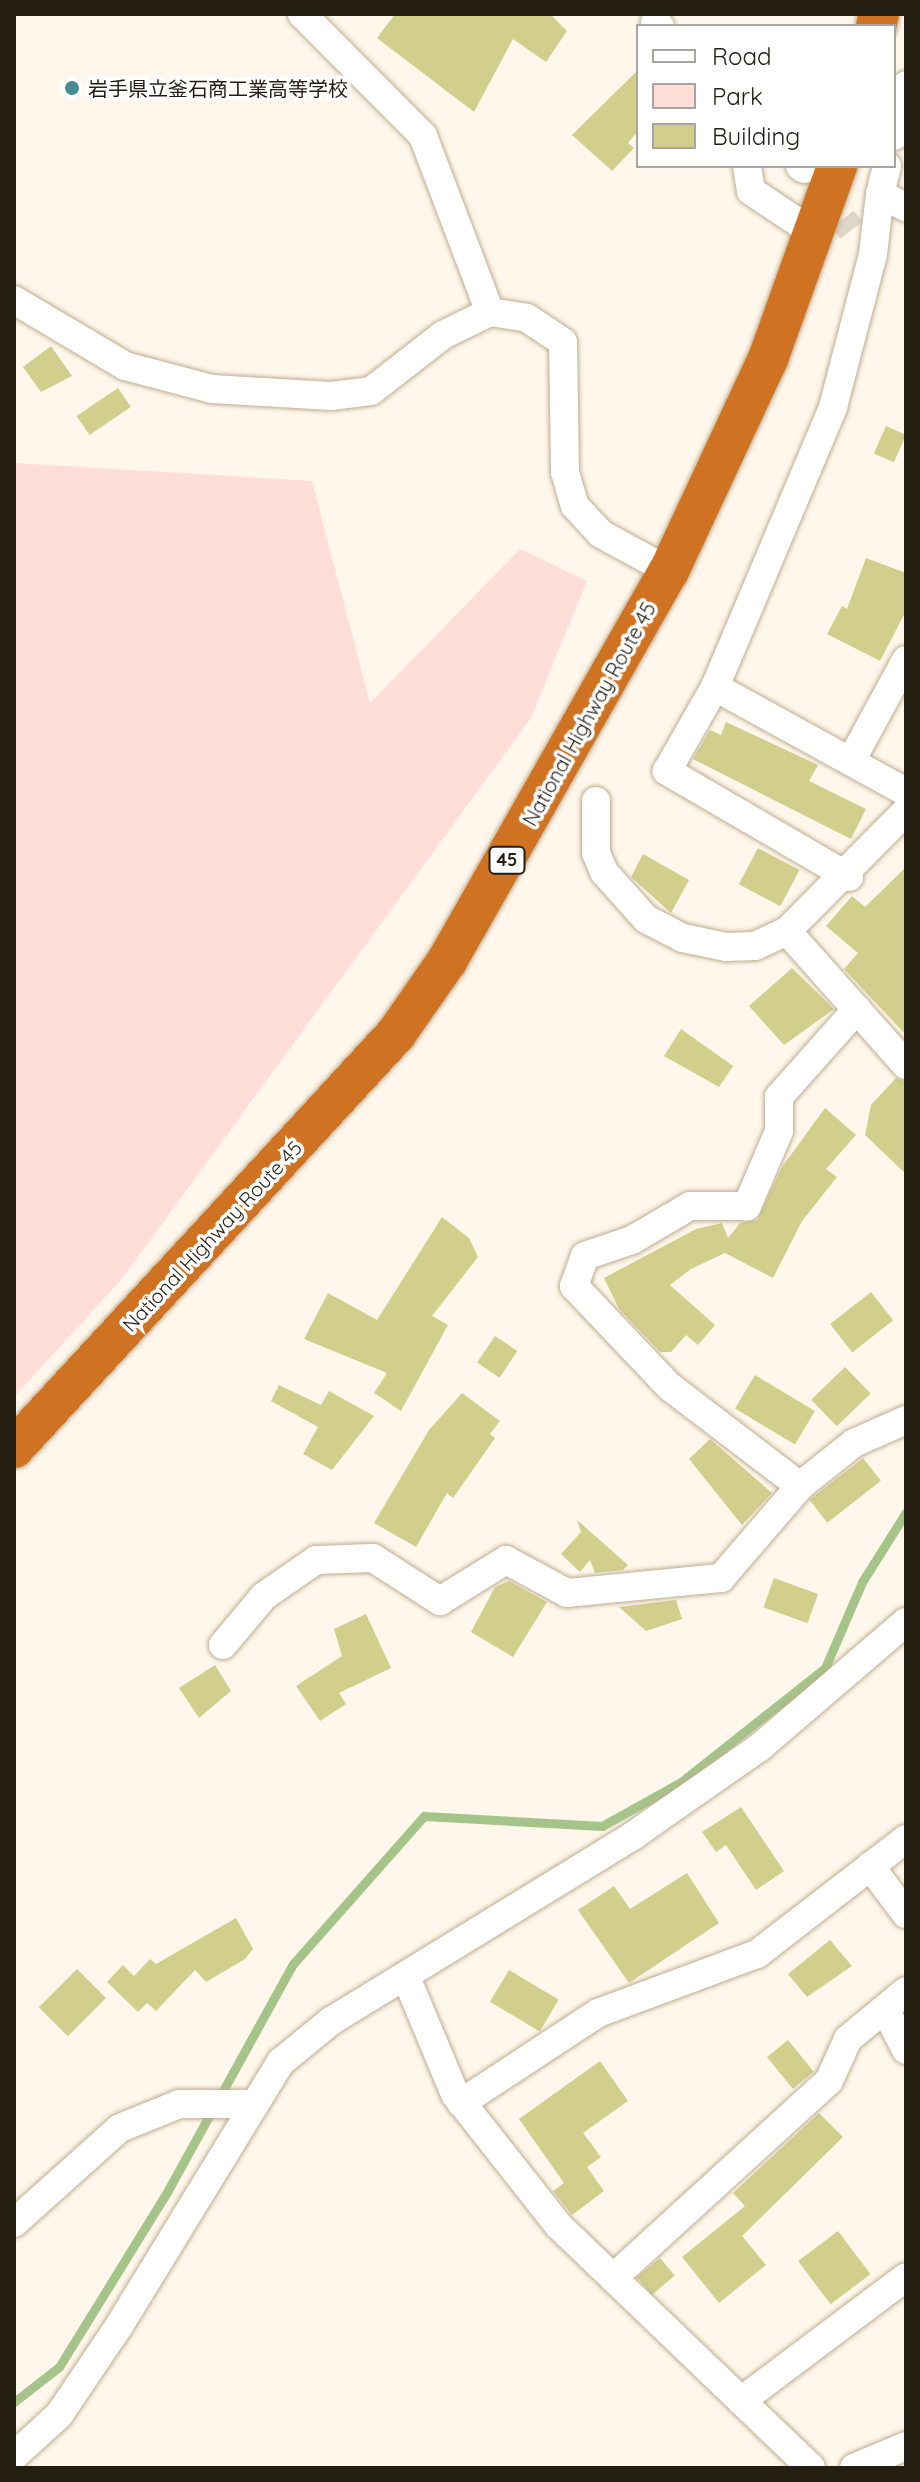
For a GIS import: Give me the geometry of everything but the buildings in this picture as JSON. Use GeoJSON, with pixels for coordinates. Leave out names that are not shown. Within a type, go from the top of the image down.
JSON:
{"type":"FeatureCollection","features":[{"type":"Feature","properties":{"kind":"highway","name":"National Highway Route 45"},"geometry":{"type":"LineString","coordinates":[[14,1448],[396,1034],[447,961],[669,571],[832,231],[814,168]]}},
{"type":"Feature","properties":{"kind":"street"},"geometry":{"type":"LineString","coordinates":[[302,14],[428,149],[490,312]]}},
{"type":"Feature","properties":{"kind":"street"},"geometry":{"type":"LineString","coordinates":[[896,128],[906,85]]}},
{"type":"Feature","properties":{"kind":"street"},"geometry":{"type":"LineString","coordinates":[[747,168],[751,191],[873,254]]}},
{"type":"Feature","properties":{"kind":"street"},"geometry":{"type":"LineString","coordinates":[[849,877],[667,771],[715,687],[833,407],[873,254],[886,168]]}},
{"type":"Feature","properties":{"kind":"street"},"geometry":{"type":"LineString","coordinates":[[880,194],[906,207]]}},
{"type":"Feature","properties":{"kind":"street"},"geometry":{"type":"LineString","coordinates":[[14,300],[125,366],[212,389],[331,396],[371,391],[443,335],[490,312],[527,318],[563,342],[565,472],[575,506],[601,534],[669,571]]}},
{"type":"Feature","properties":{"kind":"street"},"geometry":{"type":"LineString","coordinates":[[851,761],[906,660]]}},
{"type":"Feature","properties":{"kind":"street"},"geometry":{"type":"LineString","coordinates":[[715,687],[906,792]]}},
{"type":"Feature","properties":{"kind":"street"},"geometry":{"type":"LineString","coordinates":[[596,801],[596,853],[646,919],[683,938],[726,947],[755,946],[787,931],[849,877],[906,811]]}},
{"type":"Feature","properties":{"kind":"street"},"geometry":{"type":"LineString","coordinates":[[787,931],[906,1065]]}},
{"type":"Feature","properties":{"kind":"street"},"geometry":{"type":"LineString","coordinates":[[800,1486],[743,1435],[670,1387],[574,1286],[585,1256],[632,1240],[690,1206],[747,1206],[779,1131],[779,1097],[857,1009]]}},
{"type":"Feature","properties":{"kind":"street"},"geometry":{"type":"LineString","coordinates":[[223,1645],[264,1596],[316,1560],[373,1558],[440,1601],[506,1560],[567,1593],[721,1578],[800,1486],[854,1443],[906,1420]]}},
{"type":"Feature","properties":{"kind":"street"},"geometry":{"type":"LineString","coordinates":[[14,2456],[59,2415],[111,2339],[244,2104],[301,2046],[760,1747],[906,1622]]}},
{"type":"Feature","properties":{"kind":"street"},"geometry":{"type":"LineString","coordinates":[[461,2103],[598,2013],[757,1954],[906,1839]]}},
{"type":"Feature","properties":{"kind":"street"},"geometry":{"type":"LineString","coordinates":[[870,1866],[906,1914]]}},
{"type":"Feature","properties":{"kind":"street"},"geometry":{"type":"LineString","coordinates":[[406,1977],[461,2103],[559,2226],[811,2468]]}},
{"type":"Feature","properties":{"kind":"street"},"geometry":{"type":"LineString","coordinates":[[613,2278],[829,2081],[848,2039],[895,2000],[906,2050]]}},
{"type":"Feature","properties":{"kind":"street"},"geometry":{"type":"LineString","coordinates":[[14,2223],[120,2128],[179,2104],[244,2104]]}},
{"type":"Feature","properties":{"kind":"street"},"geometry":{"type":"LineString","coordinates":[[741,2401],[906,2277]]}},
{"type":"Feature","properties":{"kind":"street"},"geometry":{"type":"LineString","coordinates":[[854,2468],[906,2446]]}},
{"type":"Feature","properties":{"kind":"green space"},"geometry":{"type":"Polygon","coordinates":[[[14,463],[312,481],[370,703],[520,549],[587,581],[531,718],[121,1280],[14,1397],[14,463]]]}},
{"type":"Feature","properties":{"kind":"waterway"},"geometry":{"type":"LineString","coordinates":[[14,2402],[59,2367],[167,2192],[293,1964],[424,1816],[602,1826],[681,1782],[825,1668],[862,1582],[906,1512]]}},
{"type":"Feature","properties":{"kind":"tunnel"},"geometry":{"type":"LineString","coordinates":[[817,186],[851,230]]}},
{"type":"Feature","properties":{"kind":"place","name":"岩手県立釜石商工業高等学校"},"geometry":{"type":"Point","coordinates":[72,88]}}]}
